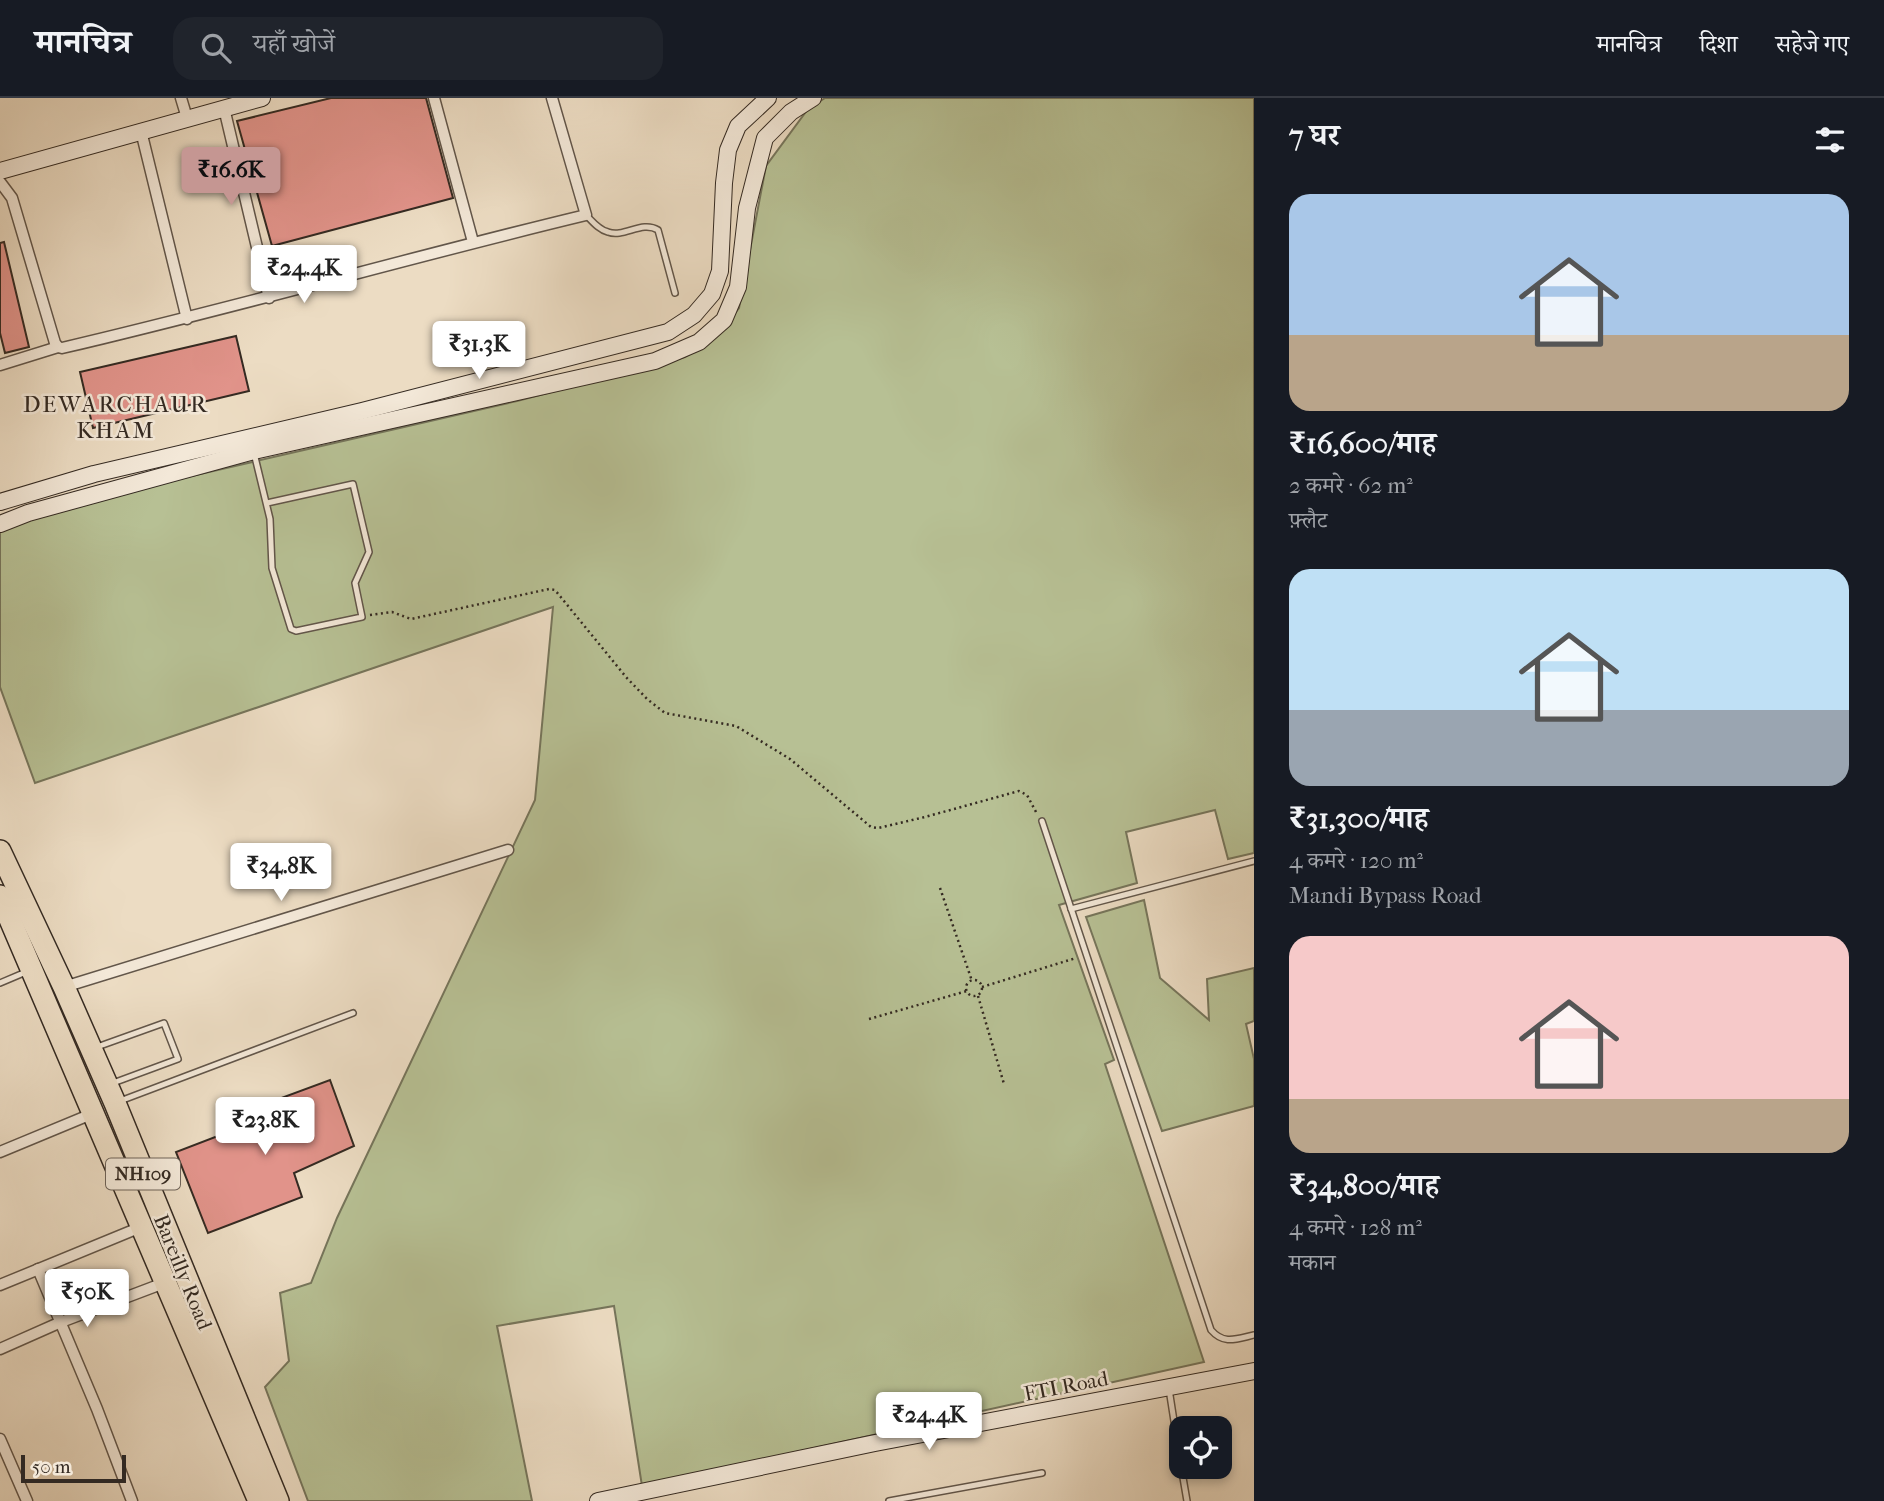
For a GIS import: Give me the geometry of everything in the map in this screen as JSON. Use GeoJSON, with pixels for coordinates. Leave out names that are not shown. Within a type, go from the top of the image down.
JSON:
{"type":"FeatureCollection","features":[{"type":"Feature","properties":{"kind":"highway","name":"Bareilly Road"},"geometry":{"type":"LineString","coordinates":[[0,851],[64,986],[111,1094],[174,1279],[259,1501]]}},
{"type":"Feature","properties":{"kind":"highway","name":"Bareilly Road"},"geometry":{"type":"LineString","coordinates":[[0,896],[141,1227],[174,1279],[278,1501]]}},
{"type":"Feature","properties":{"kind":"highway"},"geometry":{"type":"LineString","coordinates":[[94,1113],[111,1094]]}},
{"type":"Feature","properties":{"kind":"main road"},"geometry":{"type":"LineString","coordinates":[[0,171],[262,98]]}},
{"type":"Feature","properties":{"kind":"main road"},"geometry":{"type":"LineString","coordinates":[[0,502],[94,474],[362,411],[668,332],[694,315],[712,294],[720,271],[728,150],[738,126],[768,98]]}},
{"type":"Feature","properties":{"kind":"main road"},"geometry":{"type":"LineString","coordinates":[[0,524],[28,513],[254,451],[654,361],[699,342],[724,320],[737,288],[747,208],[765,138],[791,112],[813,98]]}},
{"type":"Feature","properties":{"kind":"main road","name":"FTI Road"},"geometry":{"type":"LineString","coordinates":[[598,1501],[650,1496],[875,1443],[1254,1371]]}},
{"type":"Feature","properties":{"kind":"street"},"geometry":{"type":"LineString","coordinates":[[181,98],[187,118]]}},
{"type":"Feature","properties":{"kind":"street"},"geometry":{"type":"LineString","coordinates":[[434,98],[473,242]]}},
{"type":"Feature","properties":{"kind":"street"},"geometry":{"type":"LineString","coordinates":[[0,365],[58,347],[187,319],[473,242],[586,215],[552,98]]}},
{"type":"Feature","properties":{"kind":"street"},"geometry":{"type":"LineString","coordinates":[[224,108],[269,298]]}},
{"type":"Feature","properties":{"kind":"street"},"geometry":{"type":"LineString","coordinates":[[141,131],[187,319]]}},
{"type":"Feature","properties":{"kind":"street"},"geometry":{"type":"LineString","coordinates":[[0,182],[12,198],[20,220],[40,298],[58,347]]}},
{"type":"Feature","properties":{"kind":"street"},"geometry":{"type":"LineString","coordinates":[[64,986],[508,850]]}},
{"type":"Feature","properties":{"kind":"street"},"geometry":{"type":"LineString","coordinates":[[0,1152],[94,1113]]}},
{"type":"Feature","properties":{"kind":"street"},"geometry":{"type":"LineString","coordinates":[[0,1285],[141,1227]]}},
{"type":"Feature","properties":{"kind":"street"},"geometry":{"type":"LineString","coordinates":[[38,1269],[132,1501]]}},
{"type":"Feature","properties":{"kind":"street"},"geometry":{"type":"LineString","coordinates":[[0,1349],[61,1322],[174,1279]]}},
{"type":"Feature","properties":{"kind":"street"},"geometry":{"type":"LineString","coordinates":[[0,1439],[27,1501]]}},
{"type":"Feature","properties":{"kind":"lane"},"geometry":{"type":"LineString","coordinates":[[586,215],[607,232],[648,226],[657,230],[675,293]]}},
{"type":"Feature","properties":{"kind":"lane"},"geometry":{"type":"LineString","coordinates":[[254,451],[270,519],[272,568],[290,629],[296,631],[363,615],[355,583],[369,552],[353,484],[267,502]]}},
{"type":"Feature","properties":{"kind":"lane"},"geometry":{"type":"LineString","coordinates":[[1042,821],[1211,1330],[1217,1338],[1227,1341],[1254,1335]]}},
{"type":"Feature","properties":{"kind":"lane"},"geometry":{"type":"LineString","coordinates":[[1071,909],[1254,861]]}},
{"type":"Feature","properties":{"kind":"lane"},"geometry":{"type":"LineString","coordinates":[[0,983],[32,970]]}},
{"type":"Feature","properties":{"kind":"lane"},"geometry":{"type":"LineString","coordinates":[[111,1094],[353,1013]]}},
{"type":"Feature","properties":{"kind":"lane"},"geometry":{"type":"LineString","coordinates":[[91,1049],[164,1023],[178,1059],[111,1094]]}},
{"type":"Feature","properties":{"kind":"lane"},"geometry":{"type":"LineString","coordinates":[[1169,1388],[1173,1416]]}},
{"type":"Feature","properties":{"kind":"lane"},"geometry":{"type":"LineString","coordinates":[[889,1501],[1042,1473]]}},
{"type":"Feature","properties":{"kind":"lane"},"geometry":{"type":"LineString","coordinates":[[1183,1479],[1187,1501]]}},
{"type":"Feature","properties":{"kind":"lane"},"geometry":{"type":"LineString","coordinates":[[935,1492],[937,1501]]}},
{"type":"Feature","properties":{"kind":"path"},"geometry":{"type":"LineString","coordinates":[[363,615],[392,612],[411,620],[549,589],[555,590],[626,677],[665,713],[736,726],[790,759],[870,827],[878,828],[914,820],[1018,791],[1027,795],[1042,821]]}},
{"type":"Feature","properties":{"kind":"path"},"geometry":{"type":"LineString","coordinates":[[940,888],[972,981]]}},
{"type":"Feature","properties":{"kind":"path"},"geometry":{"type":"LineString","coordinates":[[1004,1084],[978,996],[982,987],[1086,955]]}},
{"type":"Feature","properties":{"kind":"path"},"geometry":{"type":"LineString","coordinates":[[967,991],[968,984],[972,981],[978,981],[982,987]]}},
{"type":"Feature","properties":{"kind":"path"},"geometry":{"type":"LineString","coordinates":[[967,991],[978,996]]}},
{"type":"Feature","properties":{"kind":"path"},"geometry":{"type":"LineString","coordinates":[[869,1019],[967,991]]}},
{"type":"Feature","properties":{"kind":"green space"},"geometry":{"type":"Polygon","coordinates":[[[825,98],[1254,98],[1254,853],[1228,859],[1215,810],[1126,832],[1137,883],[1059,905],[1114,1060],[1105,1064],[1204,1362],[642,1486],[614,1306],[497,1326],[532,1501],[308,1501],[265,1387],[289,1361],[280,1293],[311,1283],[337,1218],[535,800],[553,607],[35,783],[0,687],[0,528],[174,480],[517,401],[685,357],[716,337],[739,308],[766,166],[808,109],[825,98]]]}},
{"type":"Feature","properties":{"kind":"green space"},"geometry":{"type":"Polygon","coordinates":[[[1144,900],[1160,978],[1209,1020],[1207,979],[1254,968],[1254,1021],[1246,1024],[1254,1059],[1254,1106],[1162,1131],[1086,917],[1144,900]]]}},
{"type":"Feature","properties":{"kind":"building"},"geometry":{"type":"Polygon","coordinates":[[[331,98],[426,98],[453,198],[272,246],[237,121],[331,98]]]}},
{"type":"Feature","properties":{"kind":"building"},"geometry":{"type":"Polygon","coordinates":[[[4,242],[29,347],[5,353],[0,333],[0,243],[4,242]]]}},
{"type":"Feature","properties":{"kind":"building"},"geometry":{"type":"Polygon","coordinates":[[[236,336],[249,391],[93,428],[80,372],[236,336]]]}},
{"type":"Feature","properties":{"kind":"building"},"geometry":{"type":"Polygon","coordinates":[[[330,1080],[354,1146],[294,1173],[302,1197],[208,1233],[176,1152],[270,1116],[265,1104],[330,1080]]]}},
{"type":"Feature","properties":{"kind":"district","name":"DEWARCHAUR KHAM"},"geometry":{"type":"Point","coordinates":[116,417]}}]}
